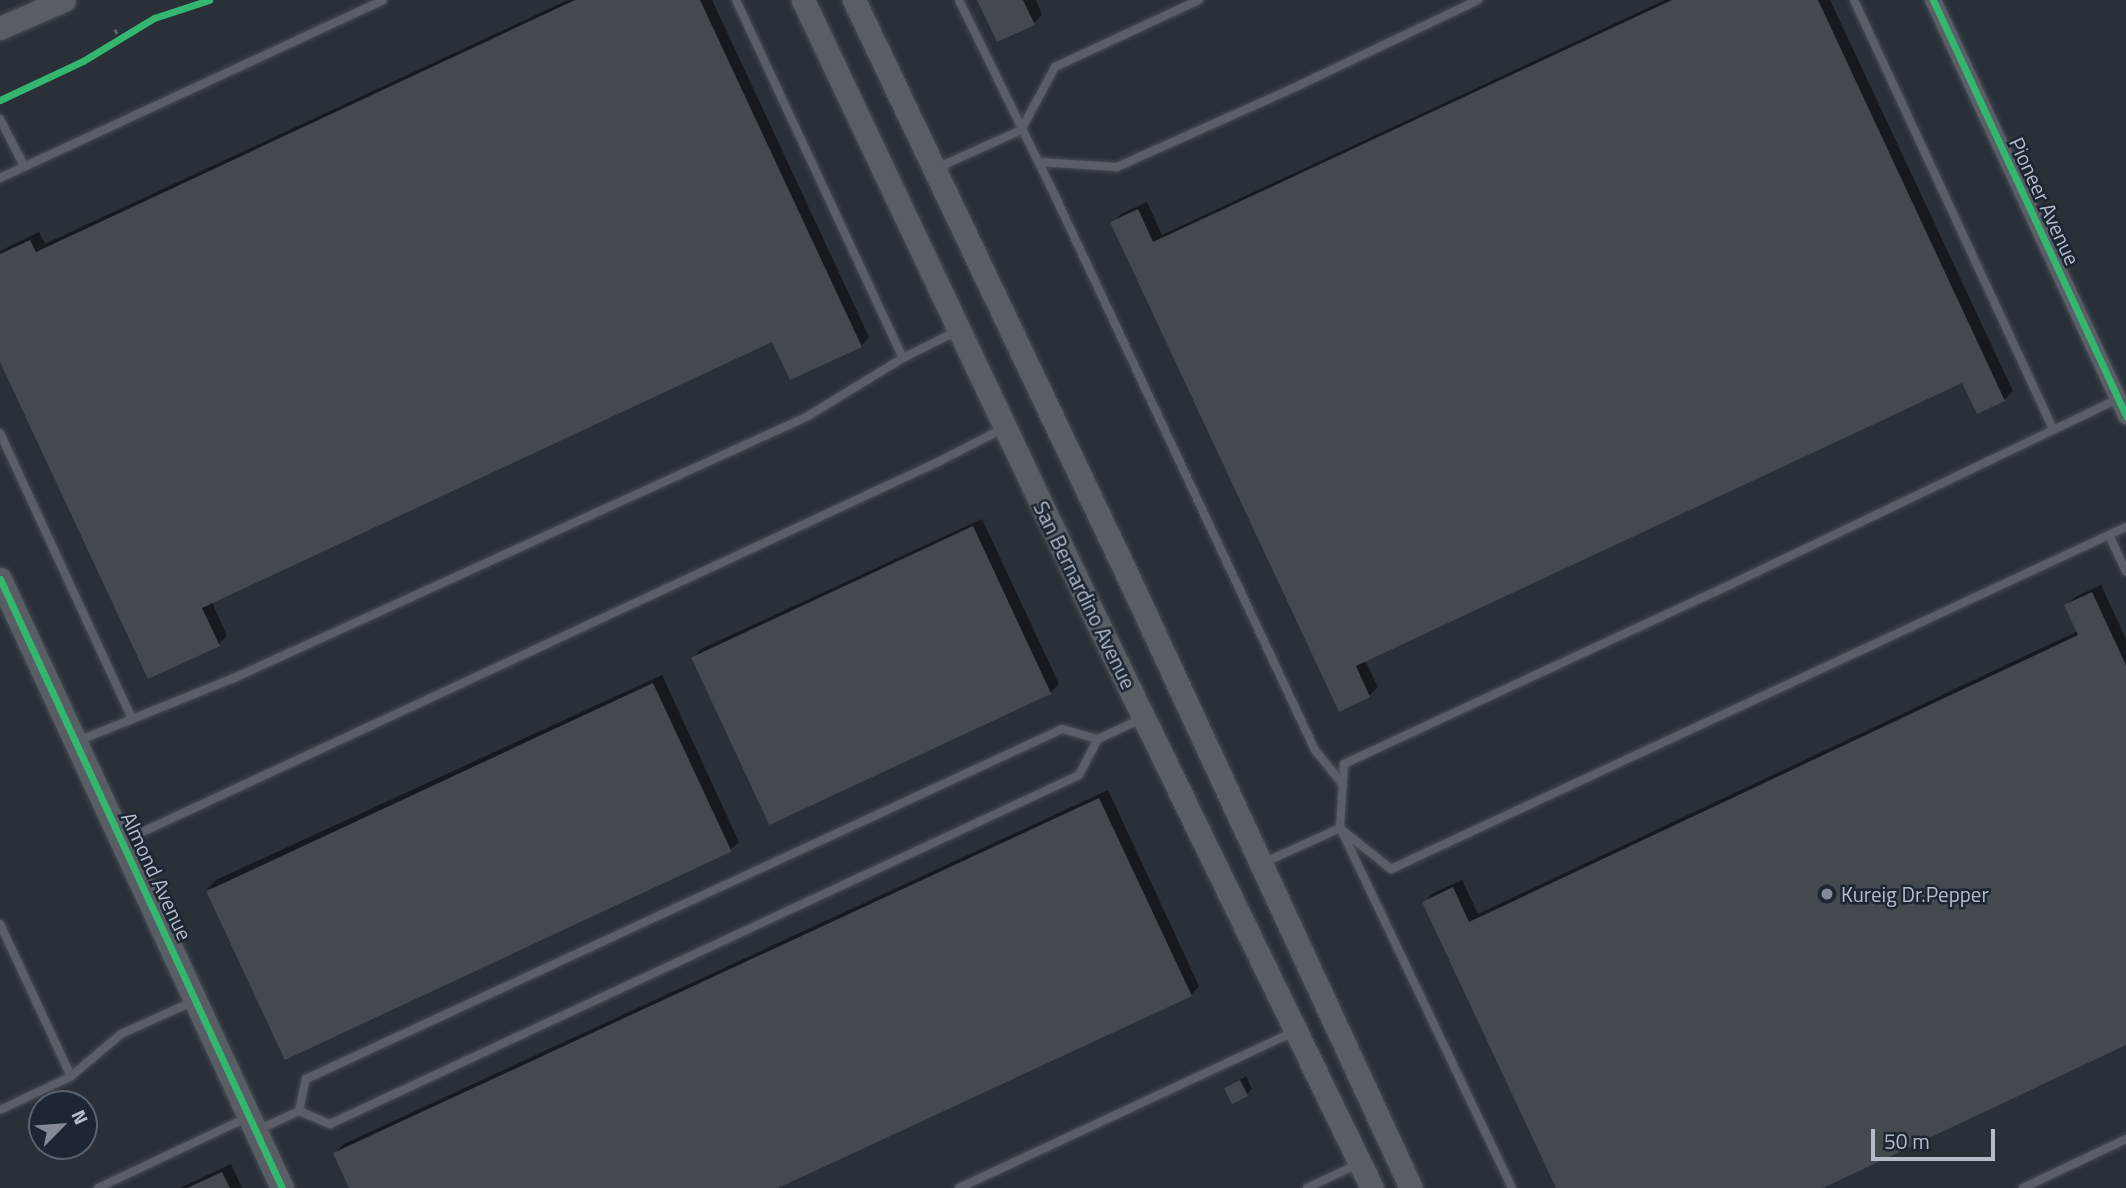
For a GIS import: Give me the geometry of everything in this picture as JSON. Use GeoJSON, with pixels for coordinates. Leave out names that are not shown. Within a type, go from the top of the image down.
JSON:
{"type":"FeatureCollection","features":[{"type":"Feature","properties":{"kind":"main road"},"geometry":{"type":"LineString","coordinates":[[0,28],[64,0]]}},
{"type":"Feature","properties":{"kind":"main road","name":"San Bernardino Avenue"},"geometry":{"type":"LineString","coordinates":[[803,0],[958,330],[1372,1188]]}},
{"type":"Feature","properties":{"kind":"main road"},"geometry":{"type":"LineString","coordinates":[[854,0],[1411,1188]]}},
{"type":"Feature","properties":{"kind":"main road","name":"Almond Avenue"},"geometry":{"type":"LineString","coordinates":[[0,579],[282,1188]]}},
{"type":"Feature","properties":{"kind":"street","name":"Pioneer Avenue"},"geometry":{"type":"LineString","coordinates":[[1933,0],[2126,416]]}},
{"type":"Feature","properties":{"kind":"lane"},"geometry":{"type":"LineString","coordinates":[[0,178],[383,0]]}},
{"type":"Feature","properties":{"kind":"lane"},"geometry":{"type":"LineString","coordinates":[[736,0],[903,358]]}},
{"type":"Feature","properties":{"kind":"lane"},"geometry":{"type":"LineString","coordinates":[[959,0],[1039,162],[1314,750],[1343,785]]}},
{"type":"Feature","properties":{"kind":"lane"},"geometry":{"type":"LineString","coordinates":[[934,170],[1021,130],[1055,67],[1199,0]]}},
{"type":"Feature","properties":{"kind":"lane"},"geometry":{"type":"LineString","coordinates":[[1039,162],[1117,166],[1300,85],[1478,0]]}},
{"type":"Feature","properties":{"kind":"lane"},"geometry":{"type":"LineString","coordinates":[[1854,0],[2054,430]]}},
{"type":"Feature","properties":{"kind":"lane"},"geometry":{"type":"LineString","coordinates":[[0,119],[24,166]]}},
{"type":"Feature","properties":{"kind":"lane"},"geometry":{"type":"LineString","coordinates":[[75,742],[247,673],[808,416],[903,358],[958,330]]}},
{"type":"Feature","properties":{"kind":"lane"},"geometry":{"type":"LineString","coordinates":[[1512,1188],[1340,828],[1344,764],[1701,599],[2118,399]]}},
{"type":"Feature","properties":{"kind":"lane"},"geometry":{"type":"LineString","coordinates":[[121,842],[940,461],[1005,428]]}},
{"type":"Feature","properties":{"kind":"lane"},"geometry":{"type":"LineString","coordinates":[[0,433],[132,719]]}},
{"type":"Feature","properties":{"kind":"lane"},"geometry":{"type":"LineString","coordinates":[[1340,828],[1391,869],[2126,527]]}},
{"type":"Feature","properties":{"kind":"lane"},"geometry":{"type":"LineString","coordinates":[[2109,535],[2126,571]]}},
{"type":"Feature","properties":{"kind":"lane"},"geometry":{"type":"LineString","coordinates":[[98,1188],[252,1124],[299,1111],[330,1124],[1079,775],[1098,739],[1144,718]]}},
{"type":"Feature","properties":{"kind":"lane"},"geometry":{"type":"LineString","coordinates":[[299,1111],[306,1079],[1062,729],[1098,739]]}},
{"type":"Feature","properties":{"kind":"lane"},"geometry":{"type":"LineString","coordinates":[[1261,864],[1340,828]]}},
{"type":"Feature","properties":{"kind":"lane"},"geometry":{"type":"LineString","coordinates":[[0,924],[71,1076]]}},
{"type":"Feature","properties":{"kind":"lane"},"geometry":{"type":"LineString","coordinates":[[0,1110],[71,1076],[121,1034],[195,1000]]}},
{"type":"Feature","properties":{"kind":"lane"},"geometry":{"type":"LineString","coordinates":[[958,1188],[1295,1031]]}},
{"type":"Feature","properties":{"kind":"lane"},"geometry":{"type":"LineString","coordinates":[[2023,1188],[2126,1139]]}},
{"type":"Feature","properties":{"kind":"lane"},"geometry":{"type":"LineString","coordinates":[[1307,1188],[1360,1163]]}},
{"type":"Feature","properties":{"kind":"path"},"geometry":{"type":"LineString","coordinates":[[109,44],[117,33],[130,30]]}},
{"type":"Feature","properties":{"kind":"building"},"geometry":{"type":"Polygon","coordinates":[[[575,0],[700,0],[862,347],[790,380],[772,342],[202,608],[220,646],[148,679],[0,362],[0,254],[30,240],[36,252],[575,0]]]}},
{"type":"Feature","properties":{"kind":"building"},"geometry":{"type":"Polygon","coordinates":[[[977,0],[1023,0],[1035,25],[997,42],[977,0]]]}},
{"type":"Feature","properties":{"kind":"building"},"geometry":{"type":"Polygon","coordinates":[[[1672,0],[1818,0],[2005,401],[1977,414],[1962,383],[1356,666],[1370,697],[1339,712],[1110,222],[1138,209],[1153,242],[1672,0]]]}},
{"type":"Feature","properties":{"kind":"building"},"geometry":{"type":"Polygon","coordinates":[[[973,526],[1051,694],[769,825],[691,657],[973,526]]]}},
{"type":"Feature","properties":{"kind":"building","name":"Kureig Dr.Pepper"},"geometry":{"type":"Polygon","coordinates":[[[2092,592],[2126,665],[2126,1045],[1823,1188],[1556,1188],[1422,902],[1453,887],[1469,922],[2078,635],[2064,605],[2092,592]]]}},
{"type":"Feature","properties":{"kind":"building"},"geometry":{"type":"Polygon","coordinates":[[[653,683],[732,852],[285,1060],[206,891],[653,683]]]}},
{"type":"Feature","properties":{"kind":"building"},"geometry":{"type":"Polygon","coordinates":[[[1099,798],[1192,996],[778,1188],[349,1188],[333,1153],[1099,798]]]}},
{"type":"Feature","properties":{"kind":"building"},"geometry":{"type":"Polygon","coordinates":[[[1240,1080],[1248,1096],[1232,1104],[1224,1088],[1240,1080]]]}},
{"type":"Feature","properties":{"kind":"building"},"geometry":{"type":"Polygon","coordinates":[[[222,1172],[230,1188],[187,1188],[222,1172]]]}},
{"type":"Feature","properties":{"kind":"cycle path"},"geometry":{"type":"LineString","coordinates":[[0,100],[83,61],[154,18],[209,0]]}},
{"type":"Feature","properties":{"kind":"cycle path"},"geometry":{"type":"LineString","coordinates":[[1933,0],[2126,416]]}},
{"type":"Feature","properties":{"kind":"cycle path"},"geometry":{"type":"LineString","coordinates":[[0,579],[282,1188]]}},
{"type":"Feature","properties":{"kind":"place","name":"Kureig Dr.Pepper"},"geometry":{"type":"Point","coordinates":[1827,894]}}]}
